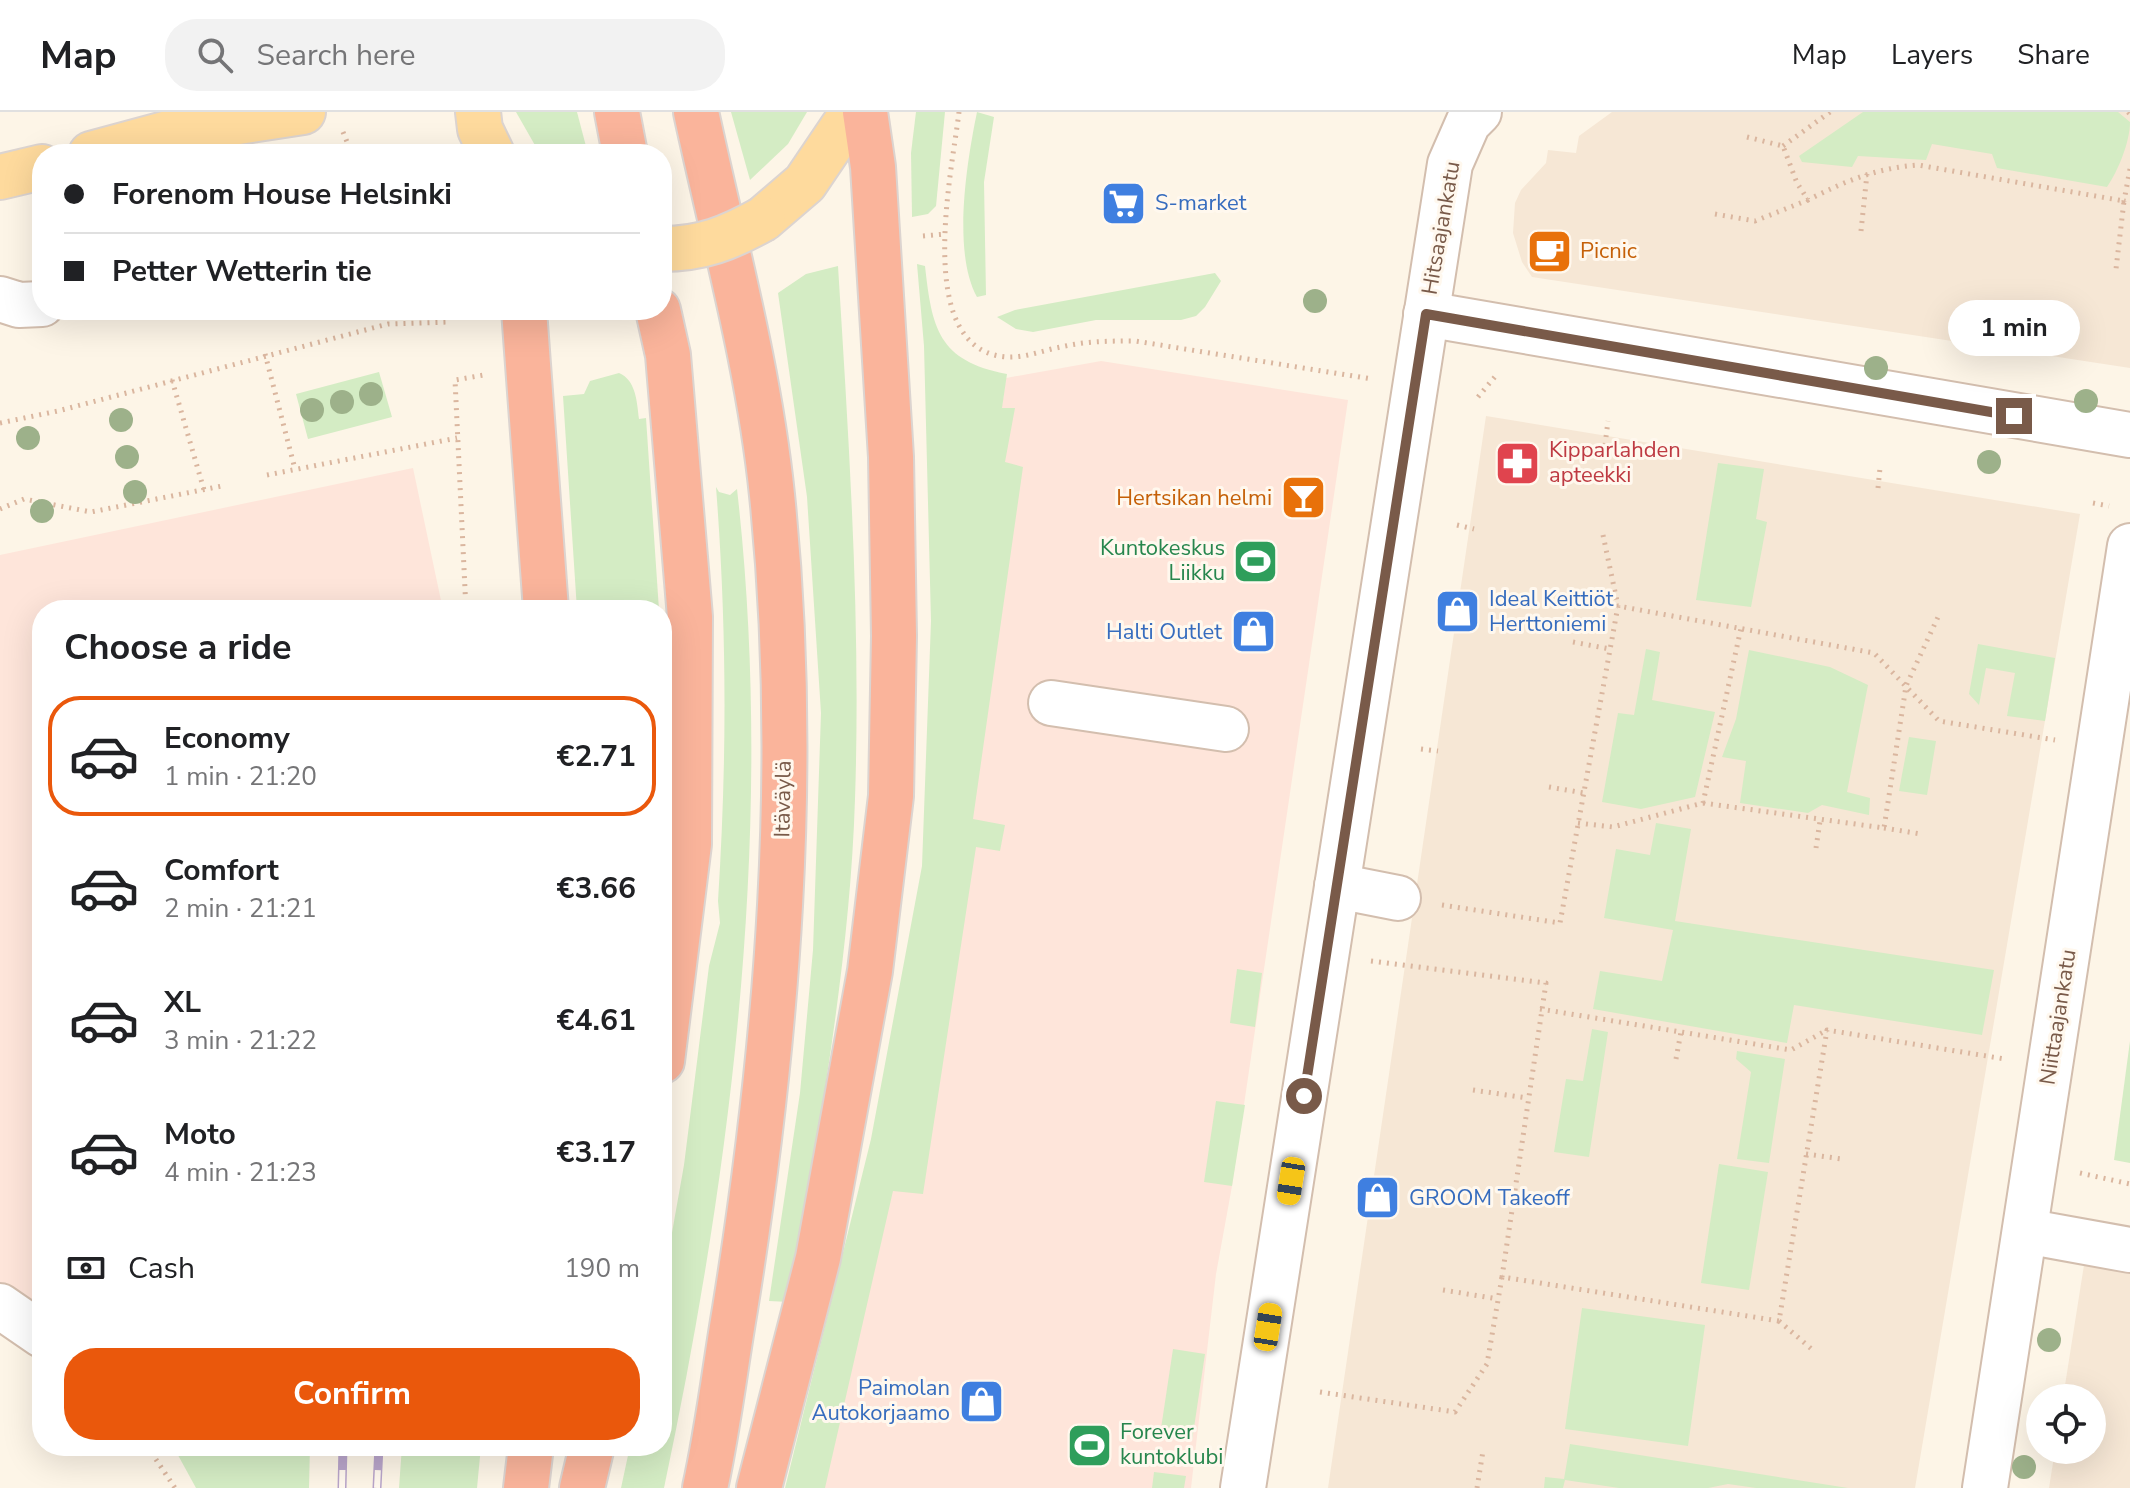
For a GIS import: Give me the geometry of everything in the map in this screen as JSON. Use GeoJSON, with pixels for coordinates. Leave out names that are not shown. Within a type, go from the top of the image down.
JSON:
{"type":"FeatureCollection","features":[{"type":"Feature","properties":{"kind":"highway"},"geometry":{"type":"LineString","coordinates":[[617,112],[623,144]]}},
{"type":"Feature","properties":{"kind":"highway","name":"Itäväylä"},"geometry":{"type":"LineString","coordinates":[[696,112],[749,357],[772,492],[783,633],[785,757],[776,984],[758,1156],[705,1488]]}},
{"type":"Feature","properties":{"kind":"highway"},"geometry":{"type":"LineString","coordinates":[[759,1488],[818,1258],[870,971],[891,796],[894,636],[891,457],[873,167],[865,112]]}},
{"type":"Feature","properties":{"kind":"highway"},"geometry":{"type":"LineString","coordinates":[[525,320],[545,600]]}},
{"type":"Feature","properties":{"kind":"highway"},"geometry":{"type":"LineString","coordinates":[[660,320],[668,355],[690,617],[689,844],[672,981]]}},
{"type":"Feature","properties":{"kind":"highway"},"geometry":{"type":"LineString","coordinates":[[526,1488],[530,1456]]}},
{"type":"Feature","properties":{"kind":"highway"},"geometry":{"type":"LineString","coordinates":[[582,1488],[590,1456]]}},
{"type":"Feature","properties":{"kind":"main road"},"geometry":{"type":"LineString","coordinates":[[128,144],[172,132],[303,112]]}},
{"type":"Feature","properties":{"kind":"main road"},"geometry":{"type":"LineString","coordinates":[[672,249],[689,249],[721,242],[763,219],[805,183],[853,112]]}},
{"type":"Feature","properties":{"kind":"main road"},"geometry":{"type":"LineString","coordinates":[[0,177],[32,169]]}},
{"type":"Feature","properties":{"kind":"street","name":"Hitsaajankatu"},"geometry":{"type":"LineString","coordinates":[[1243,1488],[1450,164],[1468,123],[1479,112]]}},
{"type":"Feature","properties":{"kind":"street"},"geometry":{"type":"LineString","coordinates":[[0,299],[19,305],[32,304]]}},
{"type":"Feature","properties":{"kind":"street"},"geometry":{"type":"LineString","coordinates":[[1426,314],[2130,435]]}},
{"type":"Feature","properties":{"kind":"street","name":"Niittaajankatu"},"geometry":{"type":"LineString","coordinates":[[1985,1488],[2130,546]]}},
{"type":"Feature","properties":{"kind":"street"},"geometry":{"type":"LineString","coordinates":[[1051,703],[1226,729]]}},
{"type":"Feature","properties":{"kind":"street"},"geometry":{"type":"LineString","coordinates":[[1337,886],[1398,898]]}},
{"type":"Feature","properties":{"kind":"street"},"geometry":{"type":"LineString","coordinates":[[2025,1231],[2130,1250]]}},
{"type":"Feature","properties":{"kind":"street"},"geometry":{"type":"LineString","coordinates":[[0,1306],[32,1328]]}},
{"type":"Feature","properties":{"kind":"path"},"geometry":{"type":"LineString","coordinates":[[959,112],[946,234],[946,287],[952,318],[966,338],[995,355],[1011,357],[1098,340],[1135,341],[1384,381]]}},
{"type":"Feature","properties":{"kind":"path"},"geometry":{"type":"LineString","coordinates":[[1747,137],[1783,146],[1830,112]]}},
{"type":"Feature","properties":{"kind":"path"},"geometry":{"type":"LineString","coordinates":[[1783,146],[1797,183],[1808,200]]}},
{"type":"Feature","properties":{"kind":"path"},"geometry":{"type":"LineString","coordinates":[[1715,214],[1755,221],[1867,174],[1918,165],[2127,201]]}},
{"type":"Feature","properties":{"kind":"path"},"geometry":{"type":"LineString","coordinates":[[2116,269],[2130,169]]}},
{"type":"Feature","properties":{"kind":"path"},"geometry":{"type":"LineString","coordinates":[[1861,231],[1867,174]]}},
{"type":"Feature","properties":{"kind":"path"},"geometry":{"type":"LineString","coordinates":[[0,423],[388,324],[449,322]]}},
{"type":"Feature","properties":{"kind":"path"},"geometry":{"type":"LineString","coordinates":[[265,354],[295,469]]}},
{"type":"Feature","properties":{"kind":"path"},"geometry":{"type":"LineString","coordinates":[[172,380],[204,490]]}},
{"type":"Feature","properties":{"kind":"path"},"geometry":{"type":"LineString","coordinates":[[455,380],[465,600]]}},
{"type":"Feature","properties":{"kind":"path"},"geometry":{"type":"LineString","coordinates":[[1605,445],[1608,421]]}},
{"type":"Feature","properties":{"kind":"path"},"geometry":{"type":"LineString","coordinates":[[267,475],[457,438]]}},
{"type":"Feature","properties":{"kind":"path"},"geometry":{"type":"LineString","coordinates":[[1878,488],[1880,468]]}},
{"type":"Feature","properties":{"kind":"path"},"geometry":{"type":"LineString","coordinates":[[0,509],[24,499],[91,512],[222,486]]}},
{"type":"Feature","properties":{"kind":"path"},"geometry":{"type":"LineString","coordinates":[[1457,525],[1474,529]]}},
{"type":"Feature","properties":{"kind":"path"},"geometry":{"type":"LineString","coordinates":[[1398,898],[1560,923],[1618,606],[1603,535]]}},
{"type":"Feature","properties":{"kind":"path"},"geometry":{"type":"LineString","coordinates":[[1618,606],[1874,653],[1939,721],[2099,747]]}},
{"type":"Feature","properties":{"kind":"path"},"geometry":{"type":"LineString","coordinates":[[1884,828],[1906,686],[1938,617]]}},
{"type":"Feature","properties":{"kind":"path"},"geometry":{"type":"LineString","coordinates":[[1703,803],[1741,628]]}},
{"type":"Feature","properties":{"kind":"path"},"geometry":{"type":"LineString","coordinates":[[1573,642],[1610,649]]}},
{"type":"Feature","properties":{"kind":"path"},"geometry":{"type":"LineString","coordinates":[[1421,749],[1438,751]]}},
{"type":"Feature","properties":{"kind":"path"},"geometry":{"type":"LineString","coordinates":[[1549,787],[1584,793]]}},
{"type":"Feature","properties":{"kind":"path"},"geometry":{"type":"LineString","coordinates":[[1578,823],[1613,827],[1703,803],[1921,834]]}},
{"type":"Feature","properties":{"kind":"path"},"geometry":{"type":"LineString","coordinates":[[1816,848],[1820,821]]}},
{"type":"Feature","properties":{"kind":"path"},"geometry":{"type":"LineString","coordinates":[[1320,1392],[1455,1412],[1487,1364],[1502,1277],[1546,983],[1389,963]]}},
{"type":"Feature","properties":{"kind":"path"},"geometry":{"type":"LineString","coordinates":[[1540,1009],[1791,1050],[1827,1030],[2007,1060]]}},
{"type":"Feature","properties":{"kind":"path"},"geometry":{"type":"LineString","coordinates":[[1779,1321],[1827,1030]]}},
{"type":"Feature","properties":{"kind":"path"},"geometry":{"type":"LineString","coordinates":[[1676,1059],[1681,1032]]}},
{"type":"Feature","properties":{"kind":"path"},"geometry":{"type":"LineString","coordinates":[[1473,1090],[1527,1098]]}},
{"type":"Feature","properties":{"kind":"path"},"geometry":{"type":"LineString","coordinates":[[1806,1154],[1842,1159]]}},
{"type":"Feature","properties":{"kind":"path"},"geometry":{"type":"LineString","coordinates":[[2080,1173],[2130,1184]]}},
{"type":"Feature","properties":{"kind":"path"},"geometry":{"type":"LineString","coordinates":[[1502,1277],[1779,1321],[1815,1352]]}},
{"type":"Feature","properties":{"kind":"path"},"geometry":{"type":"LineString","coordinates":[[1443,1290],[1498,1299]]}},
{"type":"Feature","properties":{"kind":"path"},"geometry":{"type":"LineString","coordinates":[[1477,1488],[1483,1451]]}},
{"type":"Feature","properties":{"kind":"path"},"geometry":{"type":"LineString","coordinates":[[154,1456],[175,1488]]}},
{"type":"Feature","properties":{"kind":"shaded area"},"geometry":{"type":"Polygon","coordinates":[[[1612,112],[2130,112],[2130,368],[1532,277],[1522,262],[1513,233],[1515,203],[1521,190],[1546,163],[1548,150],[1576,153],[1579,136],[1612,112]]]}},
{"type":"Feature","properties":{"kind":"shaded area"},"geometry":{"type":"Polygon","coordinates":[[[1101,361],[1348,400],[1232,1186],[1216,1274],[1191,1488],[821,1488],[941,823],[1006,378],[1101,361]]]}},
{"type":"Feature","properties":{"kind":"shaded area"},"geometry":{"type":"Polygon","coordinates":[[[1486,416],[2080,514],[1915,1488],[1328,1488],[1486,416]]]}},
{"type":"Feature","properties":{"kind":"shaded area"},"geometry":{"type":"Polygon","coordinates":[[[413,468],[441,600],[32,600],[32,1309],[0,1290],[0,555],[413,468]]]}},
{"type":"Feature","properties":{"kind":"shaded area"},"geometry":{"type":"Polygon","coordinates":[[[2084,1265],[2130,1271],[2130,1488],[2049,1488],[2053,1464],[2106,1464],[2106,1384],[2065,1384],[2084,1265]]]}},
{"type":"Feature","properties":{"kind":"green space"},"geometry":{"type":"Polygon","coordinates":[[[516,112],[577,112],[585,144],[534,144],[516,112]]]}},
{"type":"Feature","properties":{"kind":"green space"},"geometry":{"type":"Polygon","coordinates":[[[731,112],[807,112],[788,144],[750,180],[731,112]]]}},
{"type":"Feature","properties":{"kind":"green space"},"geometry":{"type":"Polygon","coordinates":[[[916,112],[945,112],[936,206],[928,214],[912,217],[911,153],[916,112]]]}},
{"type":"Feature","properties":{"kind":"green space"},"geometry":{"type":"Polygon","coordinates":[[[977,112],[994,117],[984,182],[986,295],[977,297],[969,278],[963,232],[966,180],[977,112]]]}},
{"type":"Feature","properties":{"kind":"green space"},"geometry":{"type":"Polygon","coordinates":[[[1863,112],[2118,112],[2130,122],[2123,156],[2107,187],[1997,168],[1992,154],[1932,144],[1926,160],[1858,156],[1852,167],[1802,162],[1799,156],[1863,112]]]}},
{"type":"Feature","properties":{"kind":"green space"},"geometry":{"type":"Polygon","coordinates":[[[917,264],[925,266],[931,307],[943,338],[966,360],[1007,374],[1002,408],[1015,408],[1005,462],[1023,467],[973,819],[1005,825],[1000,851],[976,847],[923,1194],[893,1191],[825,1488],[785,1488],[871,1139],[922,866],[931,621],[924,346],[917,264]]]}},
{"type":"Feature","properties":{"kind":"green space"},"geometry":{"type":"Polygon","coordinates":[[[838,266],[855,599],[856,732],[852,858],[833,1035],[796,1268],[789,1302],[769,1301],[800,1093],[813,950],[821,713],[807,497],[778,293],[806,274],[838,266]]]}},
{"type":"Feature","properties":{"kind":"green space"},"geometry":{"type":"Polygon","coordinates":[[[1215,273],[1221,281],[1205,307],[1196,316],[1181,320],[1096,320],[1033,332],[1016,329],[997,317],[1015,310],[1215,273]]]}},
{"type":"Feature","properties":{"kind":"green space"},"geometry":{"type":"Polygon","coordinates":[[[379,372],[392,417],[308,439],[296,394],[379,372]]]}},
{"type":"Feature","properties":{"kind":"green space"},"geometry":{"type":"Polygon","coordinates":[[[619,373],[625,376],[632,386],[639,419],[646,418],[658,600],[576,600],[563,396],[584,394],[590,381],[619,373]]]}},
{"type":"Feature","properties":{"kind":"green space"},"geometry":{"type":"Polygon","coordinates":[[[1718,463],[1764,469],[1756,519],[1767,522],[1751,607],[1696,600],[1718,463]]]}},
{"type":"Feature","properties":{"kind":"green space"},"geometry":{"type":"Polygon","coordinates":[[[716,487],[719,492],[730,495],[737,489],[748,614],[751,740],[749,865],[741,991],[727,1116],[710,1241],[672,1449],[672,1233],[684,1165],[709,966],[720,923],[724,694],[716,487]]]}},
{"type":"Feature","properties":{"kind":"green space"},"geometry":{"type":"Polygon","coordinates":[[[1978,644],[2055,658],[2045,721],[2007,716],[2015,673],[1986,668],[1979,705],[1969,694],[1978,644]]]}},
{"type":"Feature","properties":{"kind":"green space"},"geometry":{"type":"Polygon","coordinates":[[[1646,649],[1660,652],[1652,700],[1715,712],[1695,797],[1641,809],[1602,802],[1618,713],[1634,715],[1646,649]]]}},
{"type":"Feature","properties":{"kind":"green space"},"geometry":{"type":"Polygon","coordinates":[[[1749,650],[1830,667],[1868,685],[1847,792],[1870,798],[1869,815],[1822,805],[1808,813],[1740,803],[1746,761],[1722,757],[1736,719],[1749,650]]]}},
{"type":"Feature","properties":{"kind":"green space"},"geometry":{"type":"Polygon","coordinates":[[[1909,737],[1936,741],[1927,795],[1899,791],[1909,737]]]}},
{"type":"Feature","properties":{"kind":"green space"},"geometry":{"type":"Polygon","coordinates":[[[1656,823],[1691,829],[1675,921],[1994,970],[1982,1035],[1794,1005],[1787,1043],[1593,1009],[1600,971],[1662,981],[1673,930],[1604,918],[1616,849],[1650,855],[1656,823]]]}},
{"type":"Feature","properties":{"kind":"green space"},"geometry":{"type":"Polygon","coordinates":[[[1237,969],[1262,973],[1255,1027],[1230,1023],[1237,969]]]}},
{"type":"Feature","properties":{"kind":"green space"},"geometry":{"type":"Polygon","coordinates":[[[1592,1029],[1608,1032],[1589,1157],[1554,1152],[1566,1079],[1583,1081],[1592,1029]]]}},
{"type":"Feature","properties":{"kind":"green space"},"geometry":{"type":"Polygon","coordinates":[[[2130,1041],[2130,1163],[2114,1160],[2130,1041]]]}},
{"type":"Feature","properties":{"kind":"green space"},"geometry":{"type":"Polygon","coordinates":[[[1737,1051],[1785,1059],[1769,1163],[1737,1159],[1751,1072],[1736,1059],[1737,1051]]]}},
{"type":"Feature","properties":{"kind":"green space"},"geometry":{"type":"Polygon","coordinates":[[[1216,1101],[1245,1105],[1232,1186],[1204,1182],[1216,1101]]]}},
{"type":"Feature","properties":{"kind":"green space"},"geometry":{"type":"Polygon","coordinates":[[[1719,1164],[1768,1172],[1749,1290],[1701,1283],[1719,1164]]]}},
{"type":"Feature","properties":{"kind":"green space"},"geometry":{"type":"Polygon","coordinates":[[[1582,1308],[1705,1325],[1688,1446],[1565,1429],[1582,1308]]]}},
{"type":"Feature","properties":{"kind":"green space"},"geometry":{"type":"Polygon","coordinates":[[[1173,1349],[1205,1354],[1192,1441],[1160,1435],[1173,1349]]]}},
{"type":"Feature","properties":{"kind":"green space"},"geometry":{"type":"Polygon","coordinates":[[[1570,1444],[1848,1488],[1756,1488],[1728,1484],[1708,1488],[1619,1488],[1565,1480],[1563,1488],[1544,1488],[1545,1477],[1564,1479],[1570,1444]]]}},
{"type":"Feature","properties":{"kind":"green space"},"geometry":{"type":"Polygon","coordinates":[[[178,1456],[310,1456],[309,1488],[196,1488],[178,1456]]]}},
{"type":"Feature","properties":{"kind":"green space"},"geometry":{"type":"Polygon","coordinates":[[[401,1456],[480,1456],[477,1488],[399,1488],[401,1456]]]}},
{"type":"Feature","properties":{"kind":"green space"},"geometry":{"type":"Polygon","coordinates":[[[628,1456],[671,1456],[664,1488],[621,1488],[628,1456]]]}},
{"type":"Feature","properties":{"kind":"green space"},"geometry":{"type":"Polygon","coordinates":[[[1154,1472],[1186,1476],[1184,1488],[1152,1488],[1154,1472]]]}},
{"type":"Feature","properties":{"kind":"railway"},"geometry":{"type":"LineString","coordinates":[[342,1488],[343,1456]]}},
{"type":"Feature","properties":{"kind":"railway"},"geometry":{"type":"LineString","coordinates":[[377,1488],[379,1456]]}},
{"type":"Feature","properties":{"kind":"place","name":"S-market"},"geometry":{"type":"Point","coordinates":[1124,203]}},
{"type":"Feature","properties":{"kind":"place","name":"Picnic"},"geometry":{"type":"Point","coordinates":[1549,251]}},
{"type":"Feature","properties":{"kind":"place","name":"Kipparlahden apteekki"},"geometry":{"type":"Point","coordinates":[1518,463]}},
{"type":"Feature","properties":{"kind":"place","name":"Hertsikan helmi"},"geometry":{"type":"Point","coordinates":[1303,498]}},
{"type":"Feature","properties":{"kind":"place","name":"Kuntokeskus Liikku"},"geometry":{"type":"Point","coordinates":[1256,561]}},
{"type":"Feature","properties":{"kind":"place","name":"Ideal Keittiöt Herttoniemi"},"geometry":{"type":"Point","coordinates":[1458,612]}},
{"type":"Feature","properties":{"kind":"place","name":"Halti Outlet"},"geometry":{"type":"Point","coordinates":[1253,632]}},
{"type":"Feature","properties":{"kind":"place","name":"GROOM Takeoff"},"geometry":{"type":"Point","coordinates":[1378,1198]}},
{"type":"Feature","properties":{"kind":"place","name":"Paimolan Autokorjaamo"},"geometry":{"type":"Point","coordinates":[981,1401]}},
{"type":"Feature","properties":{"kind":"place","name":"Forever kuntoklubi"},"geometry":{"type":"Point","coordinates":[1089,1445]}},
{"type":"Feature","properties":{"kind":"route"},"geometry":{"type":"LineString","coordinates":[[1304,1096],[1426,314],[2014,416]]}}]}
